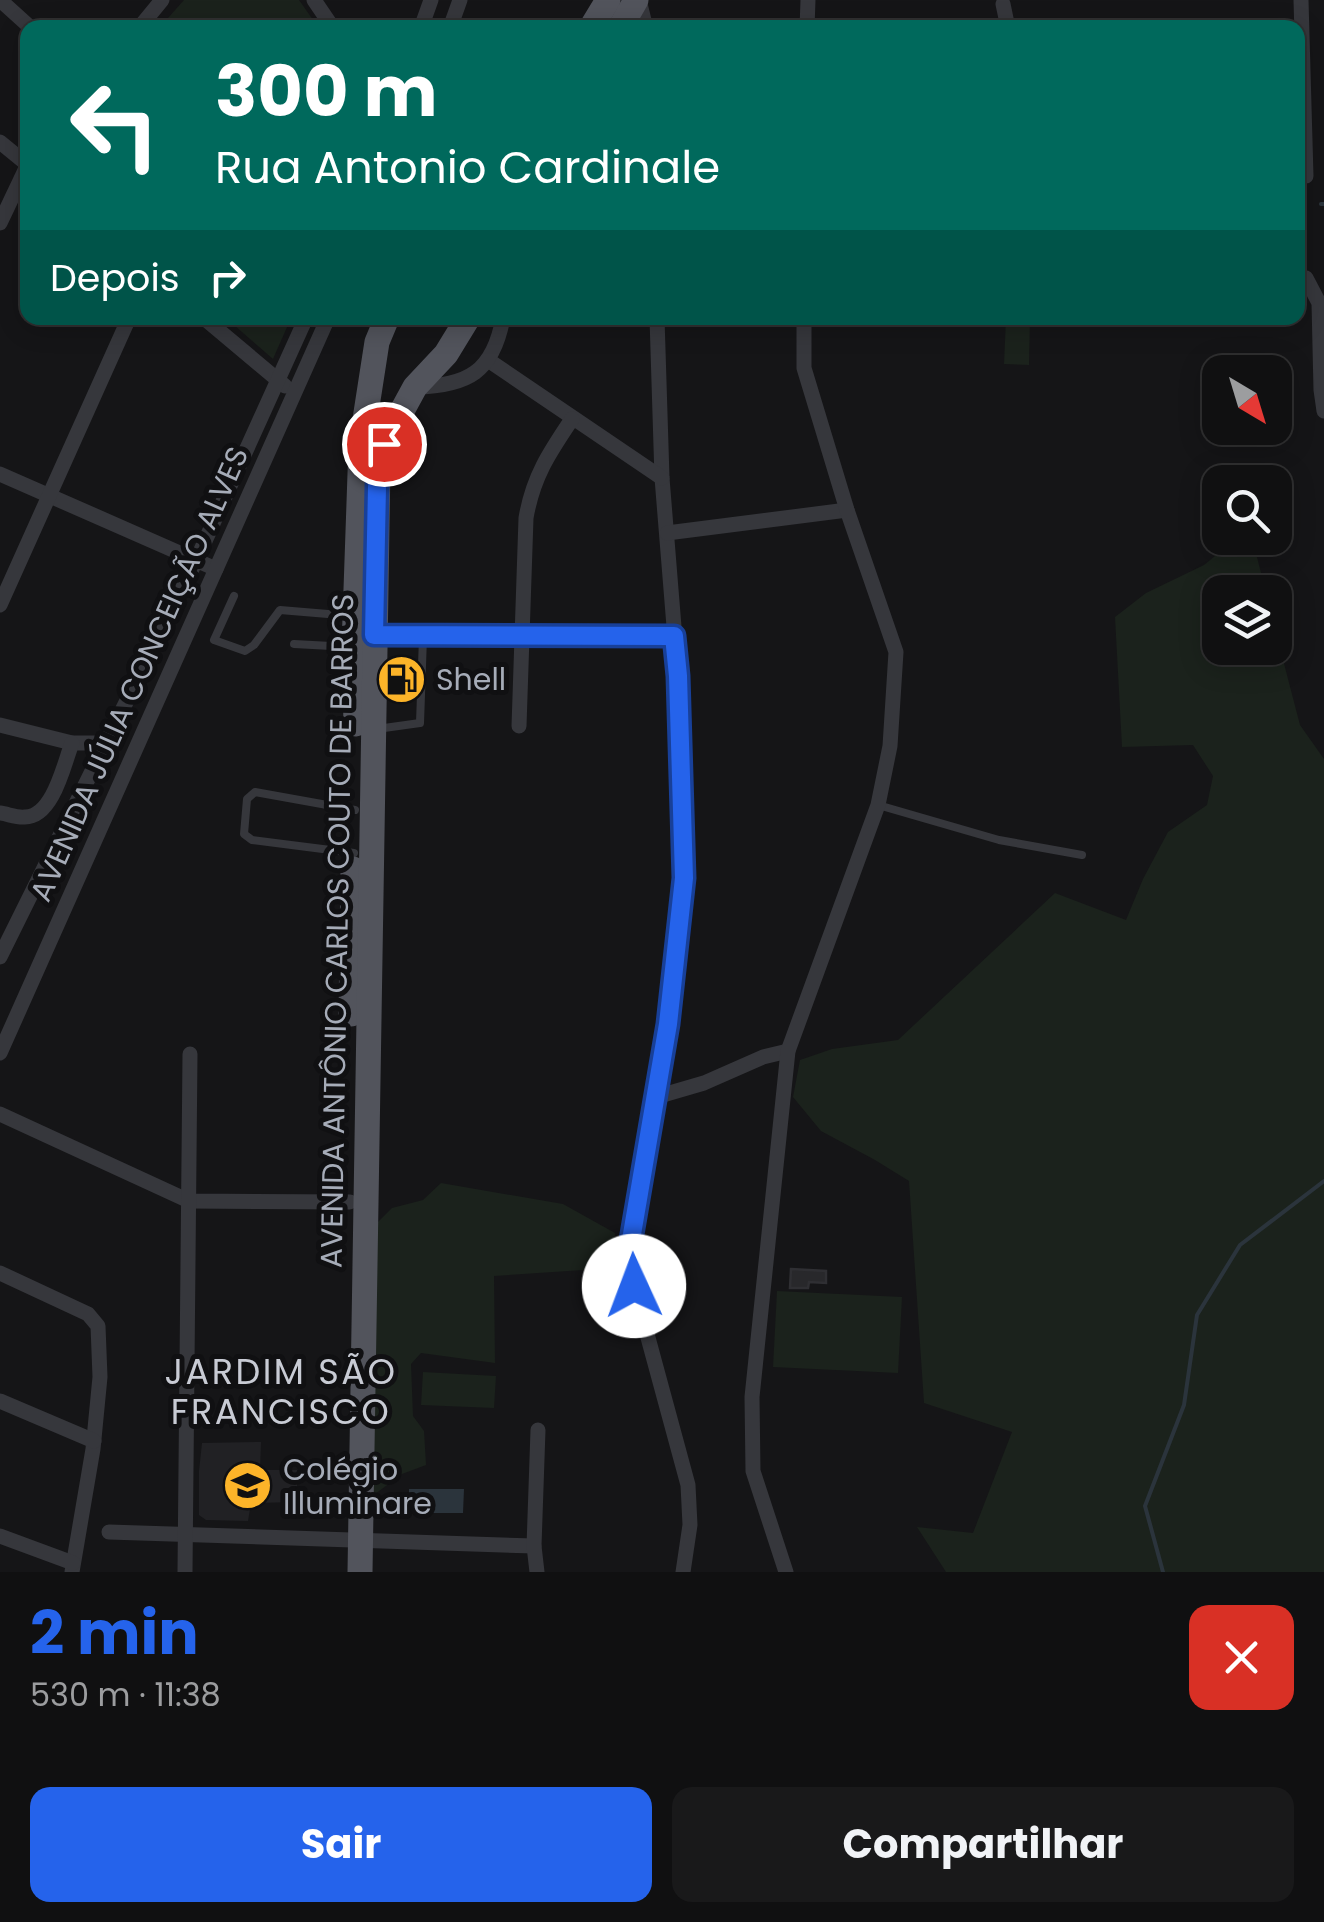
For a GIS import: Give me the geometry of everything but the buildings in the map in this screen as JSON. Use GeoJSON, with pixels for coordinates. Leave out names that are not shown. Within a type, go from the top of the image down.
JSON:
{"type":"FeatureCollection","features":[{"type":"Feature","properties":{"kind":"main road","name":"AVENIDA ANTÔNIO CARLOS COUTO DE BARROS"},"geometry":{"type":"LineString","coordinates":[[360,1572],[353,1541],[345,1410],[361,633],[360,445],[377,342],[384,325]]}},
{"type":"Feature","properties":{"kind":"main road"},"geometry":{"type":"LineString","coordinates":[[446,354],[447,325]]}},
{"type":"Feature","properties":{"kind":"main road","name":"AVENIDA ANTÔNIO CARLOS COUTO DE BARROS"},"geometry":{"type":"LineString","coordinates":[[345,1572],[353,1541],[372,729],[361,633],[378,466],[384,444],[415,387],[446,354],[464,325]]}},
{"type":"Feature","properties":{"kind":"main road"},"geometry":{"type":"LineString","coordinates":[[373,362],[390,386],[415,387]]}},
{"type":"Feature","properties":{"kind":"street"},"geometry":{"type":"LineString","coordinates":[[0,0],[22,20]]}},
{"type":"Feature","properties":{"kind":"street"},"geometry":{"type":"LineString","coordinates":[[146,20],[162,0]]}},
{"type":"Feature","properties":{"kind":"street"},"geometry":{"type":"LineString","coordinates":[[1305,132],[1306,176]]}},
{"type":"Feature","properties":{"kind":"street"},"geometry":{"type":"LineString","coordinates":[[0,142],[20,158]]}},
{"type":"Feature","properties":{"kind":"street"},"geometry":{"type":"LineString","coordinates":[[1,217],[20,180]]}},
{"type":"Feature","properties":{"kind":"street"},"geometry":{"type":"LineString","coordinates":[[1305,281],[1322,304],[1324,411]]}},
{"type":"Feature","properties":{"kind":"street"},"geometry":{"type":"LineString","coordinates":[[0,605],[126,325]]}},
{"type":"Feature","properties":{"kind":"street"},"geometry":{"type":"LineString","coordinates":[[212,325],[295,394]]}},
{"type":"Feature","properties":{"kind":"street","name":"AVENIDA JÚLIA CONCEIÇÃO ALVES"},"geometry":{"type":"LineString","coordinates":[[0,957],[196,561],[303,325]]}},
{"type":"Feature","properties":{"kind":"street","name":"AVENIDA JÚLIA CONCEIÇÃO ALVES"},"geometry":{"type":"LineString","coordinates":[[0,1053],[325,325]]}},
{"type":"Feature","properties":{"kind":"street"},"geometry":{"type":"LineString","coordinates":[[415,387],[458,383],[488,360],[502,325]]}},
{"type":"Feature","properties":{"kind":"street"},"geometry":{"type":"LineString","coordinates":[[657,325],[662,478],[678,676],[684,878],[668,1024],[631,1240],[634,1286],[688,1485],[690,1525],[683,1572]]}},
{"type":"Feature","properties":{"kind":"street"},"geometry":{"type":"LineString","coordinates":[[786,1572],[753,1471],[752,1397],[788,1051],[878,805],[890,746],[896,652],[804,368],[804,325]]}},
{"type":"Feature","properties":{"kind":"street"},"geometry":{"type":"LineString","coordinates":[[488,360],[662,478]]}},
{"type":"Feature","properties":{"kind":"street"},"geometry":{"type":"LineString","coordinates":[[519,726],[526,518],[531,490],[545,459],[572,419]]}},
{"type":"Feature","properties":{"kind":"street"},"geometry":{"type":"LineString","coordinates":[[0,474],[216,569]]}},
{"type":"Feature","properties":{"kind":"street"},"geometry":{"type":"LineString","coordinates":[[667,533],[847,510]]}},
{"type":"Feature","properties":{"kind":"street"},"geometry":{"type":"LineString","coordinates":[[361,633],[674,636]]}},
{"type":"Feature","properties":{"kind":"street"},"geometry":{"type":"LineString","coordinates":[[0,725],[72,743],[105,743]]}},
{"type":"Feature","properties":{"kind":"street"},"geometry":{"type":"LineString","coordinates":[[0,813],[25,818],[41,811],[49,803],[72,743]]}},
{"type":"Feature","properties":{"kind":"street"},"geometry":{"type":"LineString","coordinates":[[656,1097],[788,1051]]}},
{"type":"Feature","properties":{"kind":"street"},"geometry":{"type":"LineString","coordinates":[[184,1572],[190,1054]]}},
{"type":"Feature","properties":{"kind":"street"},"geometry":{"type":"LineString","coordinates":[[0,1114],[189,1202],[350,1202]]}},
{"type":"Feature","properties":{"kind":"street"},"geometry":{"type":"LineString","coordinates":[[0,1273],[88,1314],[98,1326],[100,1377],[73,1568],[0,1536]]}},
{"type":"Feature","properties":{"kind":"street"},"geometry":{"type":"LineString","coordinates":[[0,1401],[94,1440]]}},
{"type":"Feature","properties":{"kind":"street"},"geometry":{"type":"LineString","coordinates":[[537,1572],[534,1546],[538,1430]]}},
{"type":"Feature","properties":{"kind":"street"},"geometry":{"type":"LineString","coordinates":[[109,1532],[534,1546]]}},
{"type":"Feature","properties":{"kind":"lane"},"geometry":{"type":"LineString","coordinates":[[234,596],[214,640],[245,651],[254,646],[280,610],[361,633]]}},
{"type":"Feature","properties":{"kind":"lane"},"geometry":{"type":"LineString","coordinates":[[294,644],[361,633]]}},
{"type":"Feature","properties":{"kind":"lane"},"geometry":{"type":"LineString","coordinates":[[372,729],[420,723],[423,635]]}},
{"type":"Feature","properties":{"kind":"lane"},"geometry":{"type":"LineString","coordinates":[[354,854],[252,840],[244,834],[247,799],[255,792],[355,810]]}},
{"type":"Feature","properties":{"kind":"lane"},"geometry":{"type":"LineString","coordinates":[[878,805],[999,840],[1082,855]]}},
{"type":"Feature","properties":{"kind":"shaded area"},"geometry":{"type":"Polygon","coordinates":[[[184,0],[299,0],[313,20],[166,20],[184,0]]]}},
{"type":"Feature","properties":{"kind":"shaded area"},"geometry":{"type":"Polygon","coordinates":[[[234,325],[288,325],[273,359],[234,325]]]}},
{"type":"Feature","properties":{"kind":"shaded area"},"geometry":{"type":"Polygon","coordinates":[[[1006,325],[1030,325],[1029,365],[1004,364],[1006,325]]]}},
{"type":"Feature","properties":{"kind":"shaded area"},"geometry":{"type":"Polygon","coordinates":[[[1216,555],[1256,555],[1262,575],[1202,575],[1202,665],[1284,665],[1300,725],[1324,759],[1324,1572],[946,1572],[917,1527],[973,1533],[1012,1432],[924,1403],[909,1181],[821,1131],[793,1097],[800,1060],[832,1049],[898,1040],[1055,893],[1126,920],[1168,832],[1207,805],[1213,776],[1193,745],[1122,747],[1115,617],[1146,593],[1216,555]]]}},
{"type":"Feature","properties":{"kind":"shaded area"},"geometry":{"type":"Polygon","coordinates":[[[441,1183],[563,1204],[615,1233],[613,1268],[494,1276],[495,1363],[421,1353],[411,1364],[413,1416],[424,1431],[426,1465],[402,1474],[367,1500],[374,1226],[392,1208],[423,1200],[441,1183]]]}},
{"type":"Feature","properties":{"kind":"shaded area"},"geometry":{"type":"Polygon","coordinates":[[[777,1291],[902,1297],[898,1373],[773,1367],[777,1291]]]}},
{"type":"Feature","properties":{"kind":"shaded area"},"geometry":{"type":"Polygon","coordinates":[[[423,1372],[496,1376],[494,1408],[421,1405],[423,1372]]]}},
{"type":"Feature","properties":{"kind":"shaded area","name":"Colégio Illuminare"},"geometry":{"type":"Polygon","coordinates":[[[261,1442],[260,1470],[297,1470],[297,1502],[251,1503],[248,1521],[206,1520],[199,1515],[202,1443],[261,1442]]]}},
{"type":"Feature","properties":{"kind":"shaded area"},"geometry":{"type":"Polygon","coordinates":[[[409,1489],[464,1489],[463,1513],[409,1513],[409,1489]]]}},
{"type":"Feature","properties":{"kind":"waterway"},"geometry":{"type":"LineString","coordinates":[[1163,1572],[1145,1506],[1184,1405],[1197,1315],[1240,1245],[1324,1181]]}},
{"type":"Feature","properties":{"kind":"place","name":"Shell"},"geometry":{"type":"Point","coordinates":[401,679]}},
{"type":"Feature","properties":{"kind":"place","name":"Colégio Illuminare"},"geometry":{"type":"Point","coordinates":[248,1486]}},
{"type":"Feature","properties":{"kind":"district","name":"JARDIM SÃO FRANCISCO"},"geometry":{"type":"Point","coordinates":[281,1391]}},
{"type":"Feature","properties":{"kind":"route"},"geometry":{"type":"LineString","coordinates":[[384,444],[378,466],[374,635],[674,636],[684,878],[668,1024],[631,1240],[634,1286]]}}]}
